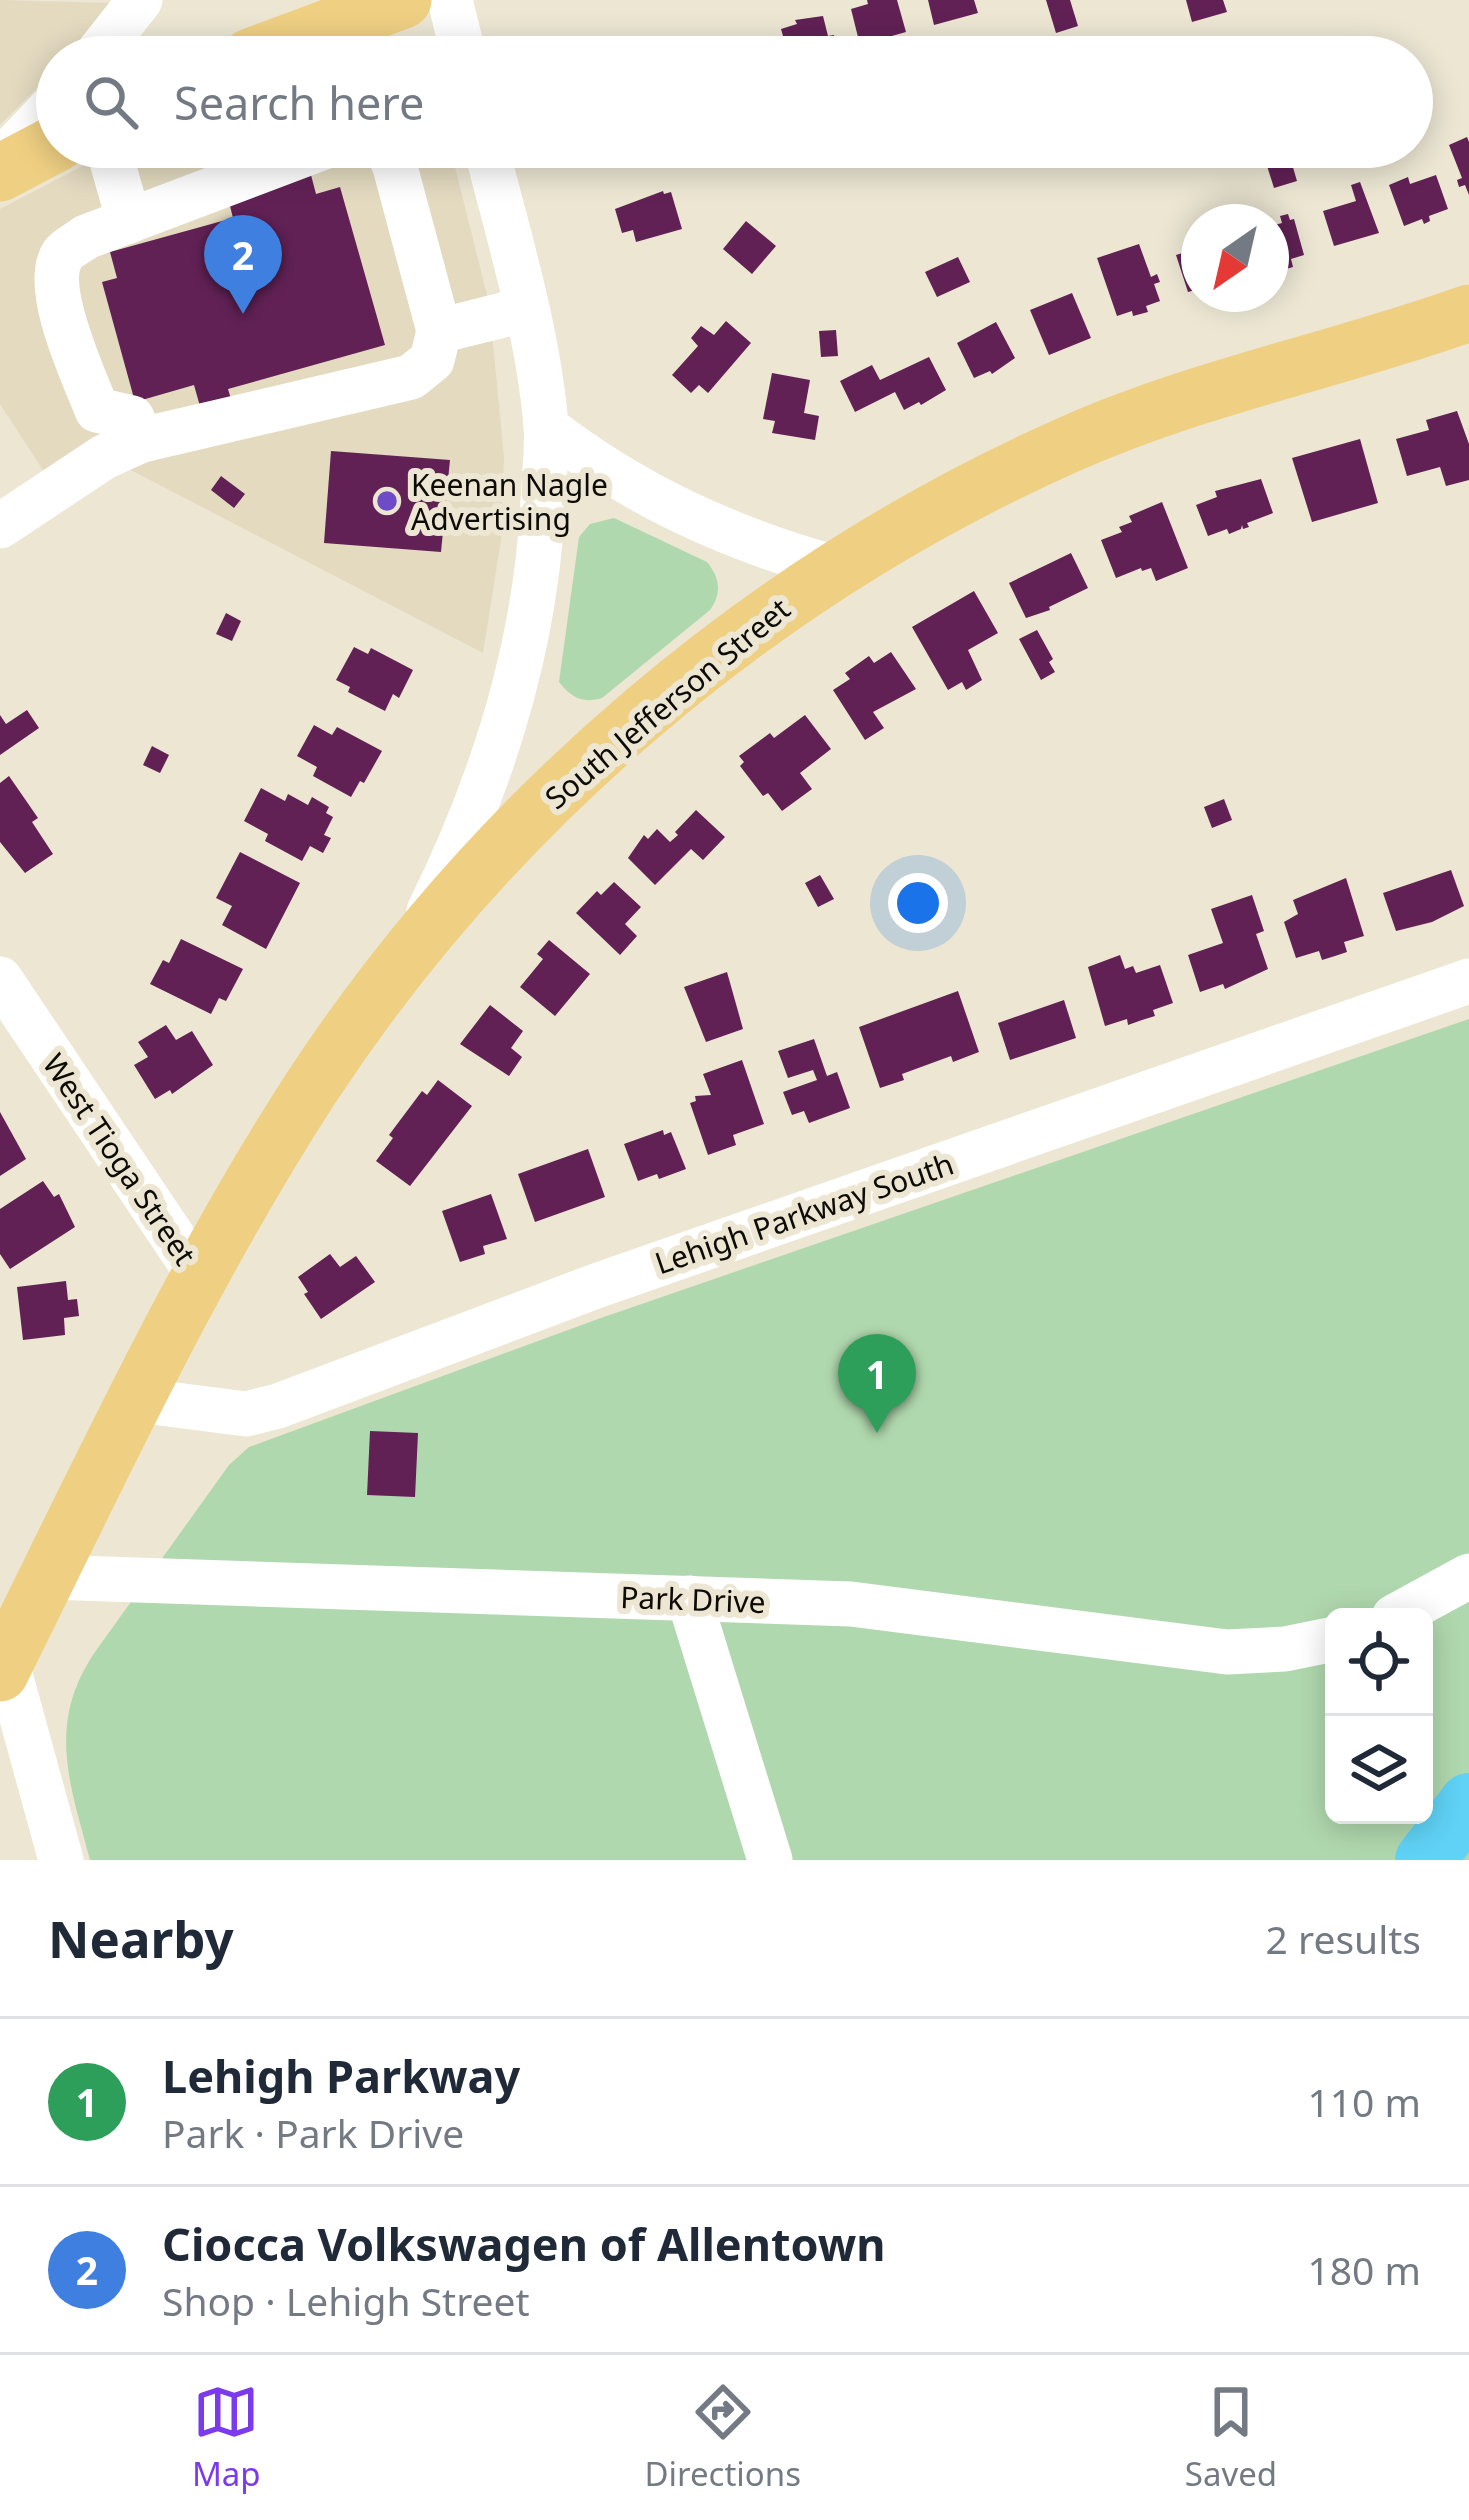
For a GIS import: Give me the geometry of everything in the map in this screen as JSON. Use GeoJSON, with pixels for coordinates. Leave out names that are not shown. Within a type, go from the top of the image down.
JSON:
{"type":"FeatureCollection","features":[{"type":"Feature","properties":{"kind":"main road"},"geometry":{"type":"LineString","coordinates":[[306,36],[403,0]]}},
{"type":"Feature","properties":{"kind":"main road"},"geometry":{"type":"LineString","coordinates":[[0,173],[36,154]]}},
{"type":"Feature","properties":{"kind":"main road","name":"South Jefferson Street"},"geometry":{"type":"LineString","coordinates":[[3,1666],[28,1589],[137,1400],[254,1180],[313,1085],[406,957],[498,852],[612,741],[835,568],[963,495],[1118,424],[1469,313]]}},
{"type":"Feature","properties":{"kind":"street"},"geometry":{"type":"LineString","coordinates":[[111,36],[140,0]]}},
{"type":"Feature","properties":{"kind":"street"},"geometry":{"type":"LineString","coordinates":[[450,0],[459,36]]}},
{"type":"Feature","properties":{"kind":"street"},"geometry":{"type":"LineString","coordinates":[[0,162],[36,124]]}},
{"type":"Feature","properties":{"kind":"street"},"geometry":{"type":"LineString","coordinates":[[114,168],[129,221]]}},
{"type":"Feature","properties":{"kind":"street"},"geometry":{"type":"LineString","coordinates":[[123,449],[133,418],[97,410],[60,309],[56,278],[62,254],[86,237],[269,168]]}},
{"type":"Feature","properties":{"kind":"street"},"geometry":{"type":"LineString","coordinates":[[0,526],[123,449],[411,376],[432,360],[439,332],[395,168]]}},
{"type":"Feature","properties":{"kind":"street"},"geometry":{"type":"LineString","coordinates":[[406,957],[444,882],[504,724],[531,620],[541,551],[546,427],[526,309],[491,168]]}},
{"type":"Feature","properties":{"kind":"street"},"geometry":{"type":"LineString","coordinates":[[439,332],[526,309]]}},
{"type":"Feature","properties":{"kind":"street"},"geometry":{"type":"LineString","coordinates":[[546,427],[596,466],[677,512],[761,547],[835,568]]}},
{"type":"Feature","properties":{"kind":"street","name":"West Tioga Street"},"geometry":{"type":"LineString","coordinates":[[0,979],[201,1280]]}},
{"type":"Feature","properties":{"kind":"street","name":"Lehigh Parkway South"},"geometry":{"type":"LineString","coordinates":[[137,1400],[246,1414],[278,1406],[596,1286],[1469,981]]}},
{"type":"Feature","properties":{"kind":"street"},"geometry":{"type":"LineString","coordinates":[[1410,1608],[1469,1576]]}},
{"type":"Feature","properties":{"kind":"street","name":"Park Drive"},"geometry":{"type":"LineString","coordinates":[[28,1589],[689,1598],[920,1610],[1227,1652],[1325,1641]]}},
{"type":"Feature","properties":{"kind":"street"},"geometry":{"type":"LineString","coordinates":[[689,1598],[770,1860]]}},
{"type":"Feature","properties":{"kind":"street"},"geometry":{"type":"LineString","coordinates":[[3,1666],[62,1860]]}},
{"type":"Feature","properties":{"kind":"shaded area"},"geometry":{"type":"Polygon","coordinates":[[[0,0],[113,3],[85,36],[36,36],[36,89],[0,125],[0,0]]]}},
{"type":"Feature","properties":{"kind":"shaded area"},"geometry":{"type":"Polygon","coordinates":[[[79,168],[455,168],[489,303],[504,457],[501,540],[483,653],[125,467],[52,484],[0,404],[0,209],[79,168]]]}},
{"type":"Feature","properties":{"kind":"green space"},"geometry":{"type":"Polygon","coordinates":[[[614,518],[707,562],[718,592],[710,610],[602,698],[583,700],[559,682],[579,537],[590,524],[614,518]]]}},
{"type":"Feature","properties":{"kind":"green space"},"geometry":{"type":"Polygon","coordinates":[[[1469,1019],[1469,1860],[90,1860],[67,1754],[71,1704],[80,1678],[229,1465],[249,1447],[598,1319],[1469,1019]]]}},
{"type":"Feature","properties":{"kind":"building"},"geometry":{"type":"Polygon","coordinates":[[[867,0],[897,0],[906,32],[858,36],[851,9],[868,4],[867,0]]]}},
{"type":"Feature","properties":{"kind":"building"},"geometry":{"type":"Polygon","coordinates":[[[928,0],[974,0],[978,13],[934,25],[928,0]]]}},
{"type":"Feature","properties":{"kind":"building"},"geometry":{"type":"Polygon","coordinates":[[[1046,0],[1070,0],[1078,26],[1056,33],[1046,0]]]}},
{"type":"Feature","properties":{"kind":"building"},"geometry":{"type":"Polygon","coordinates":[[[1186,0],[1223,0],[1227,12],[1192,22],[1186,0]]]}},
{"type":"Feature","properties":{"kind":"building"},"geometry":{"type":"Polygon","coordinates":[[[823,16],[828,36],[783,36],[781,29],[797,24],[795,20],[823,16]]]}},
{"type":"Feature","properties":{"kind":"building"},"geometry":{"type":"Polygon","coordinates":[[[1467,137],[1469,195],[1465,185],[1459,187],[1457,180],[1462,178],[1449,145],[1467,137]]]}},
{"type":"Feature","properties":{"kind":"building"},"geometry":{"type":"Polygon","coordinates":[[[1268,168],[1293,168],[1297,181],[1274,188],[1268,168]]]}},
{"type":"Feature","properties":{"kind":"building"},"geometry":{"type":"Polygon","coordinates":[[[311,175],[316,194],[340,187],[385,345],[228,389],[234,409],[203,417],[194,385],[135,402],[102,282],[117,278],[110,252],[233,218],[228,198],[311,175]]]}},
{"type":"Feature","properties":{"kind":"building"},"geometry":{"type":"Polygon","coordinates":[[[1436,175],[1448,209],[1429,216],[1424,224],[1422,219],[1404,226],[1389,185],[1408,177],[1410,184],[1436,175]]]}},
{"type":"Feature","properties":{"kind":"building"},"geometry":{"type":"Polygon","coordinates":[[[1360,182],[1379,233],[1334,246],[1323,211],[1356,201],[1351,185],[1360,182]]]}},
{"type":"Feature","properties":{"kind":"building"},"geometry":{"type":"Polygon","coordinates":[[[671,192],[682,229],[636,242],[633,230],[622,233],[615,209],[671,192]]]}},
{"type":"Feature","properties":{"kind":"building"},"geometry":{"type":"Polygon","coordinates":[[[1289,217],[1294,219],[1304,255],[1291,259],[1293,267],[1289,268],[1289,217]]]}},
{"type":"Feature","properties":{"kind":"building"},"geometry":{"type":"Polygon","coordinates":[[[746,221],[776,246],[752,274],[723,249],[746,221]]]}},
{"type":"Feature","properties":{"kind":"building"},"geometry":{"type":"Polygon","coordinates":[[[1139,244],[1151,277],[1157,274],[1160,282],[1154,284],[1160,301],[1146,306],[1148,312],[1117,316],[1097,258],[1139,244]]]}},
{"type":"Feature","properties":{"kind":"building"},"geometry":{"type":"Polygon","coordinates":[[[958,257],[970,282],[937,297],[925,272],[958,257]]]}},
{"type":"Feature","properties":{"kind":"building"},"geometry":{"type":"Polygon","coordinates":[[[1072,293],[1091,338],[1049,355],[1030,310],[1072,293]]]}},
{"type":"Feature","properties":{"kind":"building"},"geometry":{"type":"Polygon","coordinates":[[[726,321],[751,343],[708,393],[699,385],[691,393],[672,375],[698,346],[691,338],[701,326],[714,335],[726,321]]]}},
{"type":"Feature","properties":{"kind":"building"},"geometry":{"type":"Polygon","coordinates":[[[996,322],[1015,358],[992,374],[974,378],[957,343],[996,322]]]}},
{"type":"Feature","properties":{"kind":"building"},"geometry":{"type":"Polygon","coordinates":[[[836,330],[838,356],[821,357],[819,331],[836,330]]]}},
{"type":"Feature","properties":{"kind":"building"},"geometry":{"type":"Polygon","coordinates":[[[929,357],[946,390],[904,410],[895,392],[855,412],[840,381],[872,365],[880,380],[929,357]]]}},
{"type":"Feature","properties":{"kind":"building"},"geometry":{"type":"Polygon","coordinates":[[[772,373],[810,380],[804,413],[819,416],[815,440],[772,433],[775,421],[763,419],[772,373]]]}},
{"type":"Feature","properties":{"kind":"building"},"geometry":{"type":"Polygon","coordinates":[[[1457,411],[1469,444],[1469,480],[1446,486],[1440,467],[1407,476],[1396,439],[1429,430],[1426,420],[1457,411]]]}},
{"type":"Feature","properties":{"kind":"building"},"geometry":{"type":"Polygon","coordinates":[[[1360,439],[1378,503],[1312,522],[1292,458],[1360,439]]]}},
{"type":"Feature","properties":{"kind":"building","name":"Keenan Nagle Advertising"},"geometry":{"type":"Polygon","coordinates":[[[331,451],[450,460],[441,552],[324,543],[331,451]]]}},
{"type":"Feature","properties":{"kind":"building"},"geometry":{"type":"Polygon","coordinates":[[[221,476],[245,494],[234,508],[211,490],[221,476]]]}},
{"type":"Feature","properties":{"kind":"building"},"geometry":{"type":"Polygon","coordinates":[[[1261,479],[1273,513],[1247,523],[1249,527],[1208,536],[1196,505],[1217,497],[1215,491],[1261,479]]]}},
{"type":"Feature","properties":{"kind":"building"},"geometry":{"type":"Polygon","coordinates":[[[1162,502],[1188,568],[1156,581],[1151,568],[1116,578],[1101,540],[1122,532],[1119,527],[1132,522],[1129,516],[1162,502]]]}},
{"type":"Feature","properties":{"kind":"building"},"geometry":{"type":"Polygon","coordinates":[[[1071,553],[1088,588],[1026,618],[1009,583],[1071,553]]]}},
{"type":"Feature","properties":{"kind":"building"},"geometry":{"type":"Polygon","coordinates":[[[974,591],[998,633],[968,650],[982,680],[966,690],[962,682],[948,690],[912,627],[974,591]]]}},
{"type":"Feature","properties":{"kind":"building"},"geometry":{"type":"Polygon","coordinates":[[[226,613],[241,621],[232,641],[216,634],[226,613]]]}},
{"type":"Feature","properties":{"kind":"building"},"geometry":{"type":"Polygon","coordinates":[[[1037,630],[1055,672],[1041,680],[1019,639],[1037,630]]]}},
{"type":"Feature","properties":{"kind":"building"},"geometry":{"type":"Polygon","coordinates":[[[354,647],[368,654],[371,648],[413,670],[399,698],[393,694],[385,711],[348,692],[350,687],[336,680],[354,647]]]}},
{"type":"Feature","properties":{"kind":"building"},"geometry":{"type":"Polygon","coordinates":[[[891,652],[916,689],[873,712],[884,728],[865,740],[833,690],[850,679],[845,673],[869,656],[874,663],[891,652]]]}},
{"type":"Feature","properties":{"kind":"building"},"geometry":{"type":"Polygon","coordinates":[[[27,710],[39,728],[0,755],[0,715],[6,724],[27,710]]]}},
{"type":"Feature","properties":{"kind":"building"},"geometry":{"type":"Polygon","coordinates":[[[805,715],[831,749],[800,773],[812,789],[782,811],[768,793],[763,796],[740,766],[744,762],[739,756],[805,715]]]}},
{"type":"Feature","properties":{"kind":"building"},"geometry":{"type":"Polygon","coordinates":[[[314,725],[332,735],[337,727],[382,751],[351,797],[313,776],[317,767],[297,756],[314,725]]]}},
{"type":"Feature","properties":{"kind":"building"},"geometry":{"type":"Polygon","coordinates":[[[152,746],[169,755],[160,773],[143,765],[152,746]]]}},
{"type":"Feature","properties":{"kind":"building"},"geometry":{"type":"Polygon","coordinates":[[[9,776],[38,818],[32,822],[53,854],[25,873],[0,842],[0,783],[9,776]]]}},
{"type":"Feature","properties":{"kind":"building"},"geometry":{"type":"Polygon","coordinates":[[[261,788],[285,801],[288,794],[308,805],[312,797],[329,807],[326,813],[333,817],[324,835],[331,838],[323,853],[310,846],[302,861],[265,841],[268,834],[244,821],[261,788]]]}},
{"type":"Feature","properties":{"kind":"building"},"geometry":{"type":"Polygon","coordinates":[[[1224,799],[1232,820],[1212,828],[1204,807],[1224,799]]]}},
{"type":"Feature","properties":{"kind":"building"},"geometry":{"type":"Polygon","coordinates":[[[696,810],[725,837],[703,860],[691,849],[655,885],[628,858],[644,835],[648,839],[657,829],[670,842],[696,810]]]}},
{"type":"Feature","properties":{"kind":"building"},"geometry":{"type":"Polygon","coordinates":[[[240,852],[300,883],[266,949],[222,925],[232,906],[216,898],[240,852]]]}},
{"type":"Feature","properties":{"kind":"building"},"geometry":{"type":"Polygon","coordinates":[[[1451,870],[1464,906],[1432,922],[1396,931],[1383,893],[1451,870]]]}},
{"type":"Feature","properties":{"kind":"building"},"geometry":{"type":"Polygon","coordinates":[[[820,875],[834,899],[818,907],[805,883],[820,875]]]}},
{"type":"Feature","properties":{"kind":"building"},"geometry":{"type":"Polygon","coordinates":[[[1346,878],[1364,936],[1344,942],[1347,952],[1335,956],[1322,960],[1319,951],[1296,958],[1284,922],[1298,914],[1293,900],[1346,878]]]}},
{"type":"Feature","properties":{"kind":"building"},"geometry":{"type":"Polygon","coordinates":[[[614,882],[641,907],[625,924],[637,936],[620,955],[576,913],[597,891],[601,895],[614,882]]]}},
{"type":"Feature","properties":{"kind":"building"},"geometry":{"type":"Polygon","coordinates":[[[1252,895],[1264,931],[1256,934],[1268,969],[1225,989],[1223,984],[1200,992],[1188,955],[1223,943],[1211,909],[1252,895]]]}},
{"type":"Feature","properties":{"kind":"building"},"geometry":{"type":"Polygon","coordinates":[[[181,939],[243,969],[226,1001],[219,998],[211,1014],[150,984],[163,960],[169,963],[181,939]]]}},
{"type":"Feature","properties":{"kind":"building"},"geometry":{"type":"Polygon","coordinates":[[[549,940],[590,974],[555,1016],[520,987],[543,959],[537,954],[549,940]]]}},
{"type":"Feature","properties":{"kind":"building"},"geometry":{"type":"Polygon","coordinates":[[[1120,955],[1125,969],[1133,966],[1136,973],[1160,965],[1173,1003],[1153,1010],[1155,1016],[1105,1026],[1088,967],[1120,955]]]}},
{"type":"Feature","properties":{"kind":"building"},"geometry":{"type":"Polygon","coordinates":[[[727,972],[743,1029],[706,1042],[684,987],[727,972]]]}},
{"type":"Feature","properties":{"kind":"building"},"geometry":{"type":"Polygon","coordinates":[[[958,991],[979,1052],[953,1062],[951,1056],[902,1074],[904,1080],[880,1088],[859,1027],[958,991]]]}},
{"type":"Feature","properties":{"kind":"building"},"geometry":{"type":"Polygon","coordinates":[[[1064,1000],[1076,1038],[1010,1060],[998,1023],[1064,1000]]]}},
{"type":"Feature","properties":{"kind":"building"},"geometry":{"type":"Polygon","coordinates":[[[490,1005],[523,1031],[511,1048],[522,1057],[509,1076],[460,1044],[490,1005]]]}},
{"type":"Feature","properties":{"kind":"building"},"geometry":{"type":"Polygon","coordinates":[[[166,1025],[176,1040],[192,1031],[213,1065],[172,1094],[170,1090],[155,1099],[134,1065],[148,1057],[138,1042],[166,1025]]]}},
{"type":"Feature","properties":{"kind":"building"},"geometry":{"type":"Polygon","coordinates":[[[814,1039],[827,1076],[837,1072],[850,1108],[809,1123],[804,1111],[792,1115],[783,1092],[817,1080],[813,1070],[788,1078],[778,1051],[814,1039]]]}},
{"type":"Feature","properties":{"kind":"building"},"geometry":{"type":"Polygon","coordinates":[[[742,1060],[764,1124],[733,1135],[736,1145],[708,1155],[690,1103],[696,1101],[695,1096],[711,1095],[703,1074],[742,1060]]]}},
{"type":"Feature","properties":{"kind":"building"},"geometry":{"type":"Polygon","coordinates":[[[438,1080],[472,1106],[410,1186],[376,1161],[422,1091],[427,1095],[438,1080]]]}},
{"type":"Feature","properties":{"kind":"building"},"geometry":{"type":"Polygon","coordinates":[[[0,1112],[26,1159],[0,1176],[0,1112]]]}},
{"type":"Feature","properties":{"kind":"building"},"geometry":{"type":"Polygon","coordinates":[[[663,1130],[664,1135],[671,1132],[686,1169],[638,1181],[624,1144],[663,1130]]]}},
{"type":"Feature","properties":{"kind":"building"},"geometry":{"type":"Polygon","coordinates":[[[588,1149],[605,1197],[535,1222],[518,1174],[588,1149]]]}},
{"type":"Feature","properties":{"kind":"building"},"geometry":{"type":"Polygon","coordinates":[[[43,1181],[54,1197],[59,1194],[75,1227],[10,1269],[0,1254],[0,1209],[43,1181]]]}},
{"type":"Feature","properties":{"kind":"building"},"geometry":{"type":"Polygon","coordinates":[[[491,1194],[507,1239],[483,1246],[485,1254],[460,1262],[442,1211],[491,1194]]]}},
{"type":"Feature","properties":{"kind":"building"},"geometry":{"type":"Polygon","coordinates":[[[330,1254],[340,1267],[356,1256],[375,1282],[321,1319],[298,1277],[330,1254]]]}},
{"type":"Feature","properties":{"kind":"building"},"geometry":{"type":"Polygon","coordinates":[[[66,1281],[68,1300],[77,1299],[79,1316],[64,1318],[65,1335],[23,1340],[17,1287],[66,1281]]]}},
{"type":"Feature","properties":{"kind":"building"},"geometry":{"type":"Polygon","coordinates":[[[370,1431],[418,1433],[415,1497],[367,1495],[370,1431]]]}},
{"type":"Feature","properties":{"kind":"waterway"},"geometry":{"type":"LineString","coordinates":[[1425,1860],[1469,1803]]}},
{"type":"Feature","properties":{"kind":"place","name":"Ciocca Volkswagen of Allentown"},"geometry":{"type":"Point","coordinates":[243,314]}},
{"type":"Feature","properties":{"kind":"place","name":"Keenan Nagle Advertising"},"geometry":{"type":"Point","coordinates":[387,501]}},
{"type":"Feature","properties":{"kind":"place","name":"Lehigh Parkway"},"geometry":{"type":"Point","coordinates":[877,1433]}}]}
